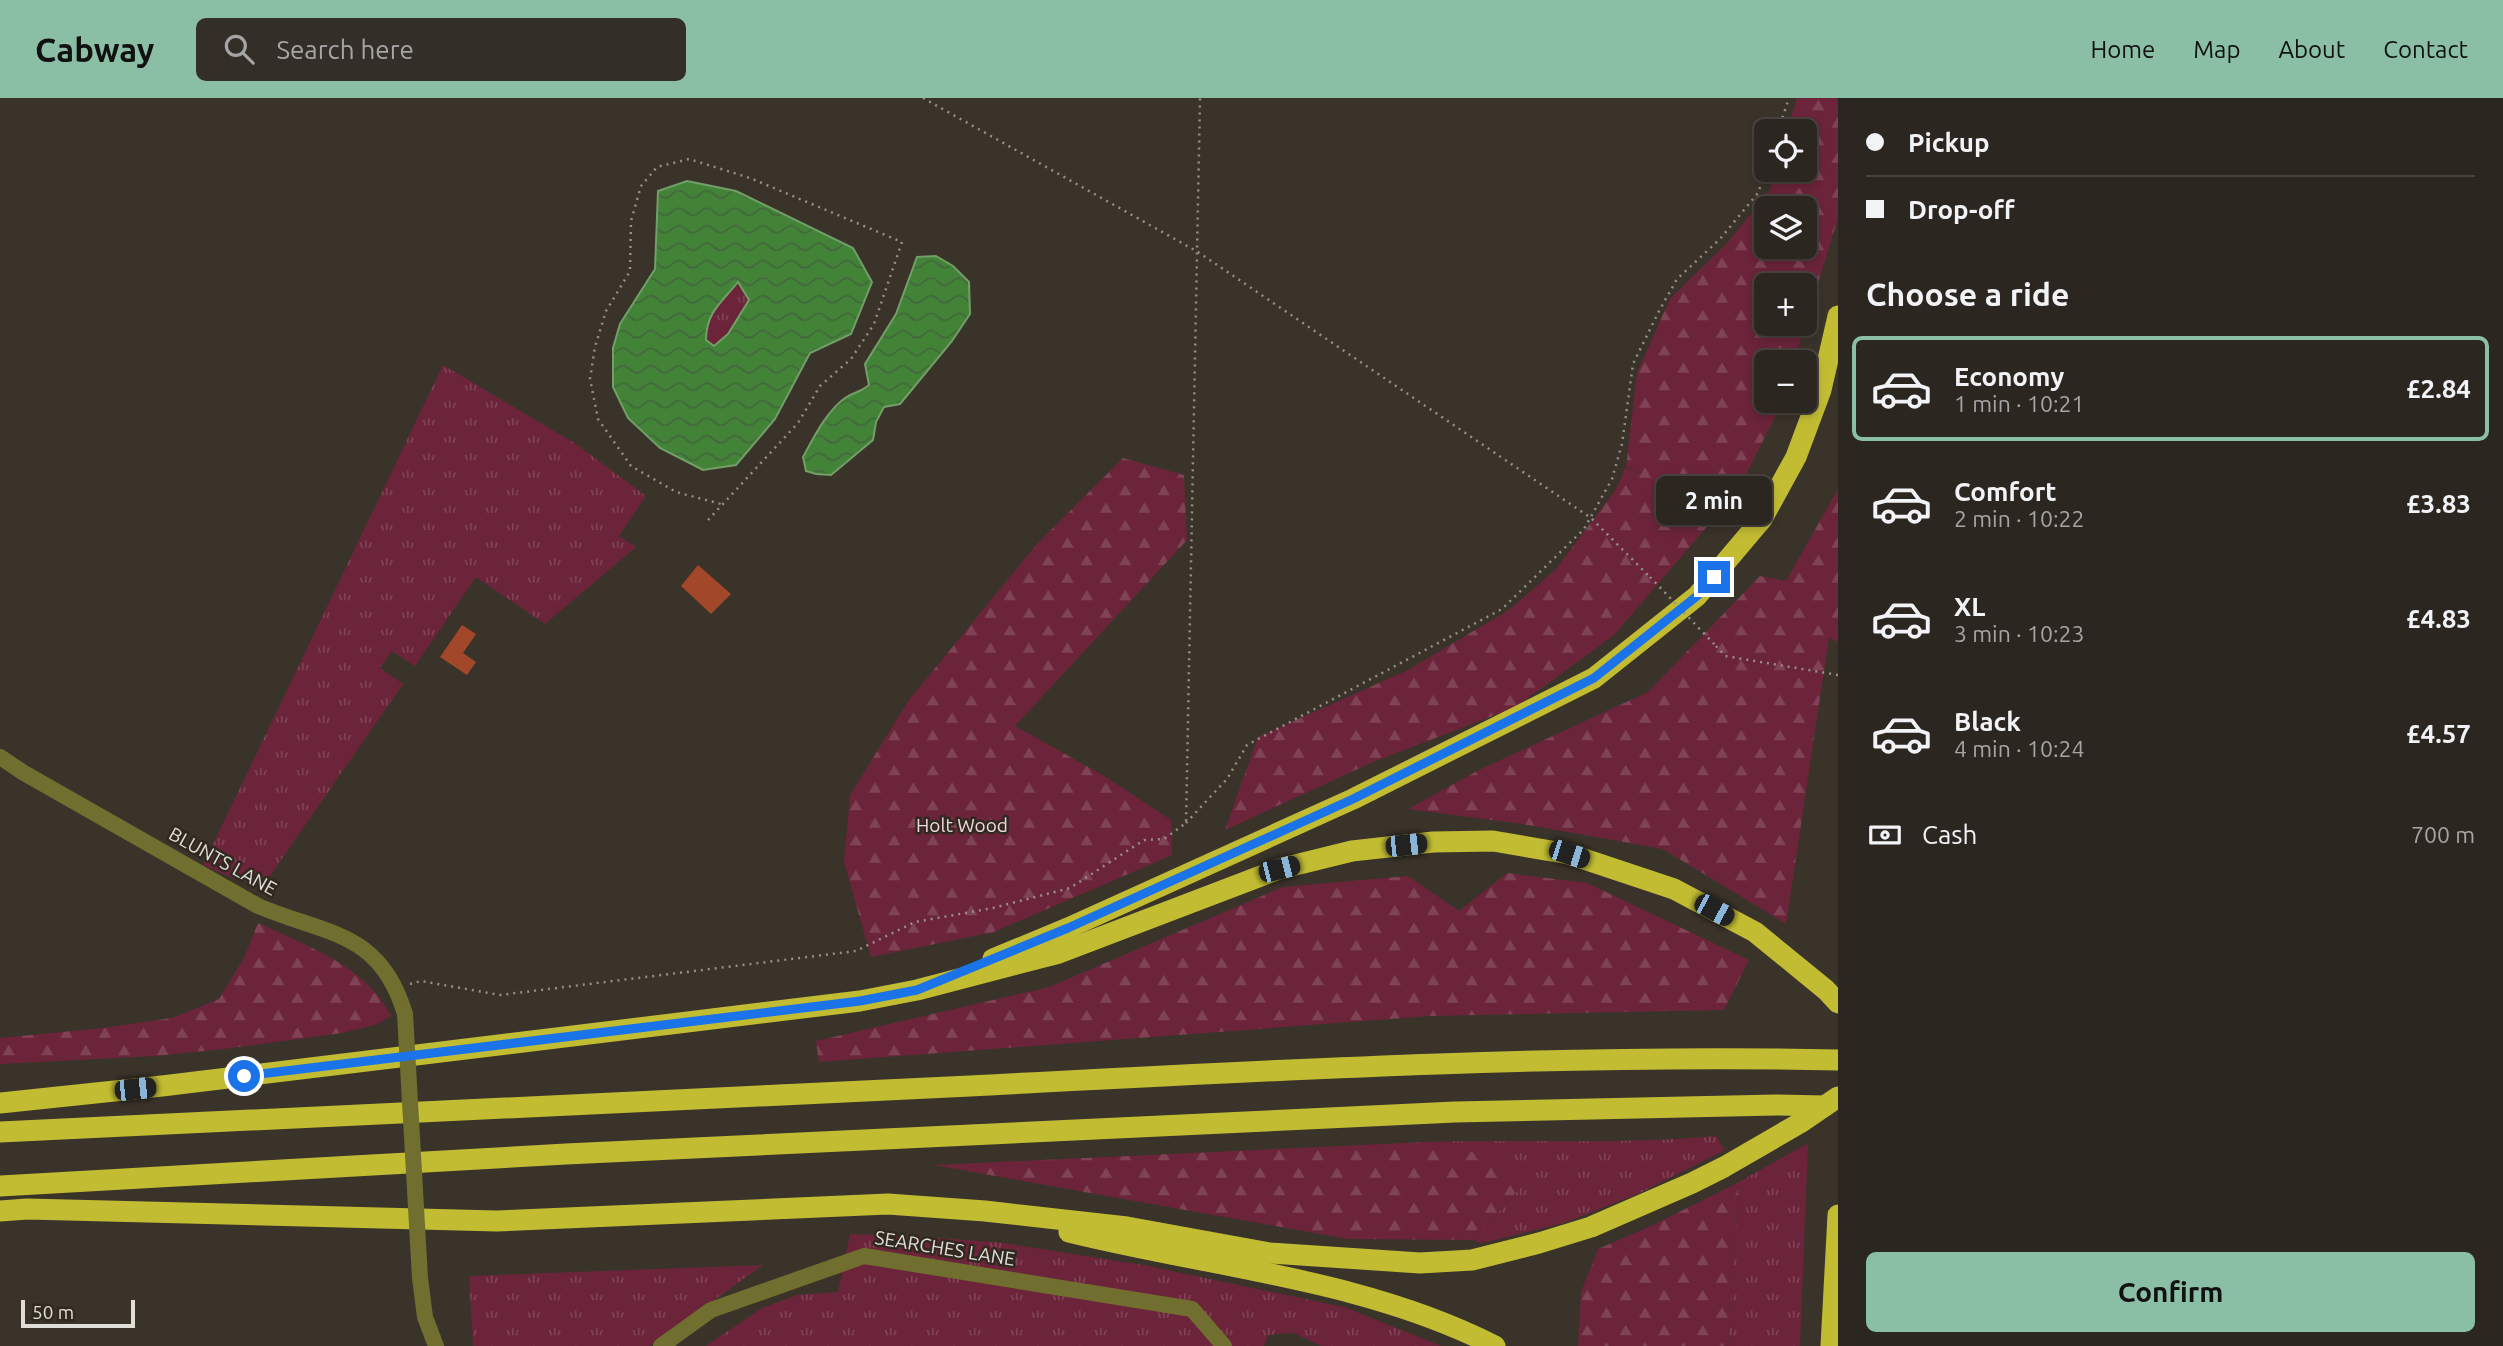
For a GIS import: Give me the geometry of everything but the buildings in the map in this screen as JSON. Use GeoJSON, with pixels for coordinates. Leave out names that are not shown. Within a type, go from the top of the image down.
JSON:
{"type":"FeatureCollection","features":[{"type":"Feature","properties":{"kind":"highway"},"geometry":{"type":"LineString","coordinates":[[917,990],[1068,928],[1353,799],[1594,678],[1697,596],[1762,519],[1805,435],[1821,390],[1838,316]]}},
{"type":"Feature","properties":{"kind":"highway"},"geometry":{"type":"LineString","coordinates":[[0,1103],[833,1005],[917,990],[1059,953],[1279,869],[1352,851],[1433,842],[1493,842],[1569,854],[1674,889],[1755,932],[1838,1003]]}},
{"type":"Feature","properties":{"kind":"highway"},"geometry":{"type":"LineString","coordinates":[[0,1132],[1379,1065],[1588,1059],[1838,1060]]}},
{"type":"Feature","properties":{"kind":"highway"},"geometry":{"type":"LineString","coordinates":[[0,1211],[27,1209],[497,1221],[888,1204],[985,1211],[1127,1227],[1270,1253],[1420,1263],[1472,1260],[1578,1231],[1657,1199],[1724,1167],[1800,1123],[1838,1097]]}},
{"type":"Feature","properties":{"kind":"highway"},"geometry":{"type":"LineString","coordinates":[[0,1186],[579,1154],[1455,1111],[1776,1105],[1838,1107]]}},
{"type":"Feature","properties":{"kind":"highway"},"geometry":{"type":"LineString","coordinates":[[985,1211],[1134,1248],[1322,1285],[1458,1327],[1495,1346]]}},
{"type":"Feature","properties":{"kind":"highway"},"geometry":{"type":"LineString","coordinates":[[1831,1346],[1838,1215]]}},
{"type":"Feature","properties":{"kind":"street","name":"BLUNTS LANE"},"geometry":{"type":"LineString","coordinates":[[0,757],[258,906],[336,932],[373,955],[397,988],[405,1014],[420,1279],[425,1317],[436,1346]]}},
{"type":"Feature","properties":{"kind":"street","name":"SEARCHES LANE"},"geometry":{"type":"LineString","coordinates":[[661,1346],[711,1310],[864,1256],[1192,1309],[1224,1346]]}},
{"type":"Feature","properties":{"kind":"path"},"geometry":{"type":"LineString","coordinates":[[923,98],[1198,252],[1591,518],[1725,656],[1838,675]]}},
{"type":"Feature","properties":{"kind":"path"},"geometry":{"type":"LineString","coordinates":[[1186,823],[1200,98]]}},
{"type":"Feature","properties":{"kind":"path"},"geometry":{"type":"LineString","coordinates":[[1782,119],[1788,98]]}},
{"type":"Feature","properties":{"kind":"path"},"geometry":{"type":"LineString","coordinates":[[708,520],[798,423],[820,386],[851,359],[874,324],[902,242],[750,178],[690,159],[657,167],[641,186],[631,221],[630,271],[606,311],[595,347],[590,379],[598,419],[631,466],[676,492],[721,505]]}},
{"type":"Feature","properties":{"kind":"path"},"geometry":{"type":"LineString","coordinates":[[397,988],[421,981],[500,995],[856,951],[915,922],[993,908],[1070,888],[1143,840],[1164,839],[1186,823],[1227,779],[1247,745],[1502,609],[1584,529],[1612,479],[1622,444],[1633,364],[1659,311],[1678,279],[1720,239],[1758,193],[1762,182]]}},
{"type":"Feature","properties":{"kind":"green space"},"geometry":{"type":"Polygon","coordinates":[[[1797,98],[1838,98],[1838,218],[1817,287],[1817,273],[1754,273],[1754,336],[1802,336],[1798,350],[1754,350],[1754,413],[1777,413],[1728,510],[1723,508],[1614,635],[1516,707],[1373,762],[1225,830],[1258,737],[1408,670],[1509,610],[1556,569],[1617,488],[1625,468],[1641,474],[1626,467],[1637,373],[1670,299],[1729,241],[1754,210],[1754,259],[1817,259],[1817,196],[1765,196],[1772,182],[1817,182],[1817,119],[1791,119],[1797,98]]]}},
{"type":"Feature","properties":{"kind":"green space"},"geometry":{"type":"Polygon","coordinates":[[[739,281],[749,300],[728,334],[714,346],[706,340],[712,314],[739,281]]]}},
{"type":"Feature","properties":{"kind":"green space"},"geometry":{"type":"Polygon","coordinates":[[[443,365],[576,444],[646,496],[619,536],[636,547],[545,624],[476,577],[415,666],[392,651],[380,668],[403,684],[265,883],[237,880],[203,865],[443,365]]]}},
{"type":"Feature","properties":{"kind":"green space","name":"Holt Wood"},"geometry":{"type":"Polygon","coordinates":[[[1123,458],[1184,475],[1187,540],[1015,726],[1106,777],[1171,820],[1172,855],[994,932],[871,957],[844,862],[850,795],[909,700],[1036,545],[1123,458]]]}},
{"type":"Feature","properties":{"kind":"green space"},"geometry":{"type":"Polygon","coordinates":[[[1838,489],[1838,642],[1829,638],[1786,924],[1663,849],[1522,824],[1408,809],[1479,770],[1648,692],[1760,576],[1786,581],[1838,489]]]}},
{"type":"Feature","properties":{"kind":"green space"},"geometry":{"type":"Polygon","coordinates":[[[1507,873],[1587,883],[1749,960],[1724,1010],[1430,1016],[819,1062],[816,1041],[1049,987],[1283,887],[1408,876],[1459,911],[1507,873]]]}},
{"type":"Feature","properties":{"kind":"green space"},"geometry":{"type":"Polygon","coordinates":[[[258,923],[351,970],[367,983],[391,1016],[375,1025],[342,1033],[224,1049],[155,1056],[0,1064],[0,1038],[172,1018],[219,999],[244,958],[258,923]]]}},
{"type":"Feature","properties":{"kind":"green space"},"geometry":{"type":"Polygon","coordinates":[[[1716,1136],[1725,1150],[1640,1193],[1564,1223],[1482,1243],[1473,1240],[1520,1188],[1426,1142],[1643,1140],[1716,1136]]]}},
{"type":"Feature","properties":{"kind":"green space"},"geometry":{"type":"Polygon","coordinates":[[[1426,1142],[1493,1157],[1520,1188],[1473,1240],[1348,1239],[934,1165],[1426,1142]]]}},
{"type":"Feature","properties":{"kind":"green space"},"geometry":{"type":"Polygon","coordinates":[[[1808,1143],[1800,1346],[1728,1346],[1739,1182],[1808,1143]]]}},
{"type":"Feature","properties":{"kind":"green space"},"geometry":{"type":"Polygon","coordinates":[[[1739,1182],[1728,1346],[1578,1346],[1581,1292],[1598,1249],[1739,1182]]]}},
{"type":"Feature","properties":{"kind":"green space"},"geometry":{"type":"Polygon","coordinates":[[[850,1234],[1004,1243],[1143,1265],[1344,1307],[1441,1346],[1321,1346],[1294,1333],[1268,1335],[1264,1346],[706,1346],[762,1308],[797,1295],[838,1292],[850,1234]]]}},
{"type":"Feature","properties":{"kind":"green space"},"geometry":{"type":"Polygon","coordinates":[[[763,1265],[650,1346],[473,1346],[469,1276],[763,1265]]]}},
{"type":"Feature","properties":{"kind":"water"},"geometry":{"type":"Polygon","coordinates":[[[687,181],[736,191],[853,248],[872,282],[851,334],[810,353],[775,419],[736,465],[703,470],[660,448],[628,418],[613,387],[613,348],[620,324],[655,269],[658,191],[687,181]],[[738,282],[712,315],[706,340],[714,346],[728,334],[749,300],[738,282]]]}},
{"type":"Feature","properties":{"kind":"water"},"geometry":{"type":"Polygon","coordinates":[[[936,256],[953,266],[969,282],[970,314],[952,341],[900,404],[884,407],[876,422],[873,440],[831,475],[806,471],[803,457],[826,418],[845,398],[869,385],[865,364],[896,314],[917,257],[936,256]]]}},
{"type":"Feature","properties":{"kind":"route"},"geometry":{"type":"LineString","coordinates":[[244,1076],[860,1001],[917,990],[1068,928],[1353,799],[1594,678],[1697,596],[1714,577]]}}]}
